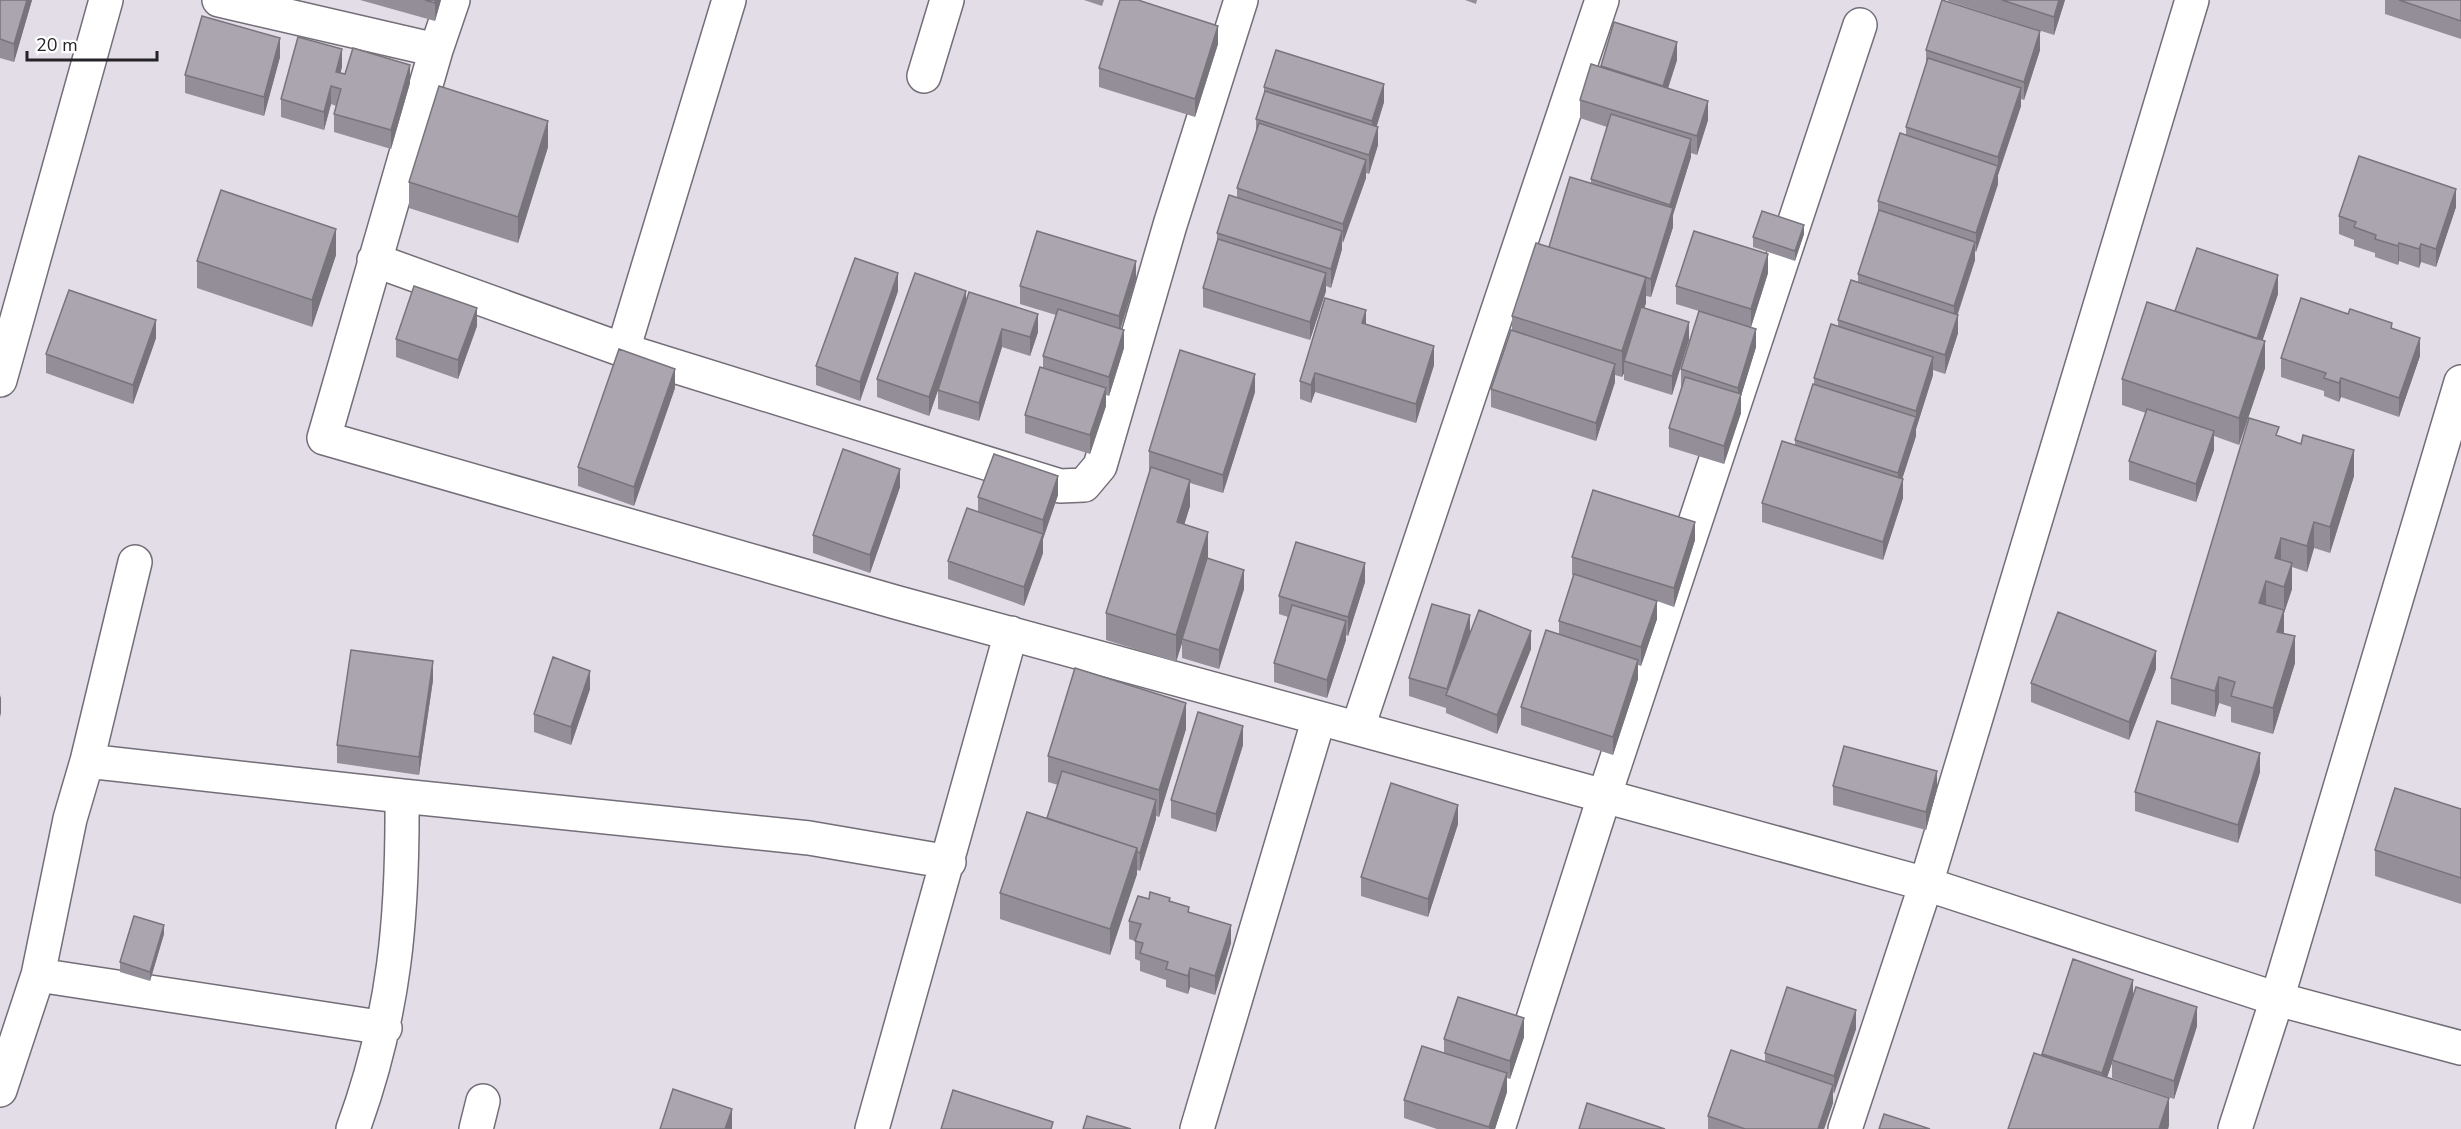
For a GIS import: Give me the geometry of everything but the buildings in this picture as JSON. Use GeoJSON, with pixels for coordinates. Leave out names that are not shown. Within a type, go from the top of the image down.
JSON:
{"type":"FeatureCollection","features":[{"type":"Feature","properties":{"kind":"street"},"geometry":{"type":"LineString","coordinates":[[0,380],[106,0]]}},
{"type":"Feature","properties":{"kind":"street"},"geometry":{"type":"LineString","coordinates":[[219,0],[436,50]]}},
{"type":"Feature","properties":{"kind":"street"},"geometry":{"type":"LineString","coordinates":[[453,0],[374,260],[324,438],[1011,633],[1605,794],[1926,884],[2277,999],[2461,1048]]}},
{"type":"Feature","properties":{"kind":"street"},"geometry":{"type":"LineString","coordinates":[[623,350],[729,0]]}},
{"type":"Feature","properties":{"kind":"street"},"geometry":{"type":"LineString","coordinates":[[924,76],[947,0]]}},
{"type":"Feature","properties":{"kind":"street"},"geometry":{"type":"LineString","coordinates":[[374,260],[623,350],[1060,486],[1084,485],[1100,466],[1170,225],[1241,0]]}},
{"type":"Feature","properties":{"kind":"street"},"geometry":{"type":"LineString","coordinates":[[1358,727],[1602,0]]}},
{"type":"Feature","properties":{"kind":"street"},"geometry":{"type":"LineString","coordinates":[[1845,1129],[1926,884],[2192,0]]}},
{"type":"Feature","properties":{"kind":"street"},"geometry":{"type":"LineString","coordinates":[[1498,1129],[1605,794],[1860,25]]}},
{"type":"Feature","properties":{"kind":"street"},"geometry":{"type":"LineString","coordinates":[[2235,1129],[2277,999],[2461,382]]}},
{"type":"Feature","properties":{"kind":"street"},"geometry":{"type":"LineString","coordinates":[[0,1090],[38,975],[68,828],[87,761],[135,562]]}},
{"type":"Feature","properties":{"kind":"street"},"geometry":{"type":"LineString","coordinates":[[872,1129],[949,862],[1011,633]]}},
{"type":"Feature","properties":{"kind":"street"},"geometry":{"type":"LineString","coordinates":[[1197,1129],[1319,718]]}},
{"type":"Feature","properties":{"kind":"street"},"geometry":{"type":"LineString","coordinates":[[87,761],[809,838],[949,862]]}},
{"type":"Feature","properties":{"kind":"street"},"geometry":{"type":"LineString","coordinates":[[353,1129],[370,1083],[385,1028],[398,930],[402,796]]}},
{"type":"Feature","properties":{"kind":"street"},"geometry":{"type":"LineString","coordinates":[[38,975],[385,1028]]}}]}
